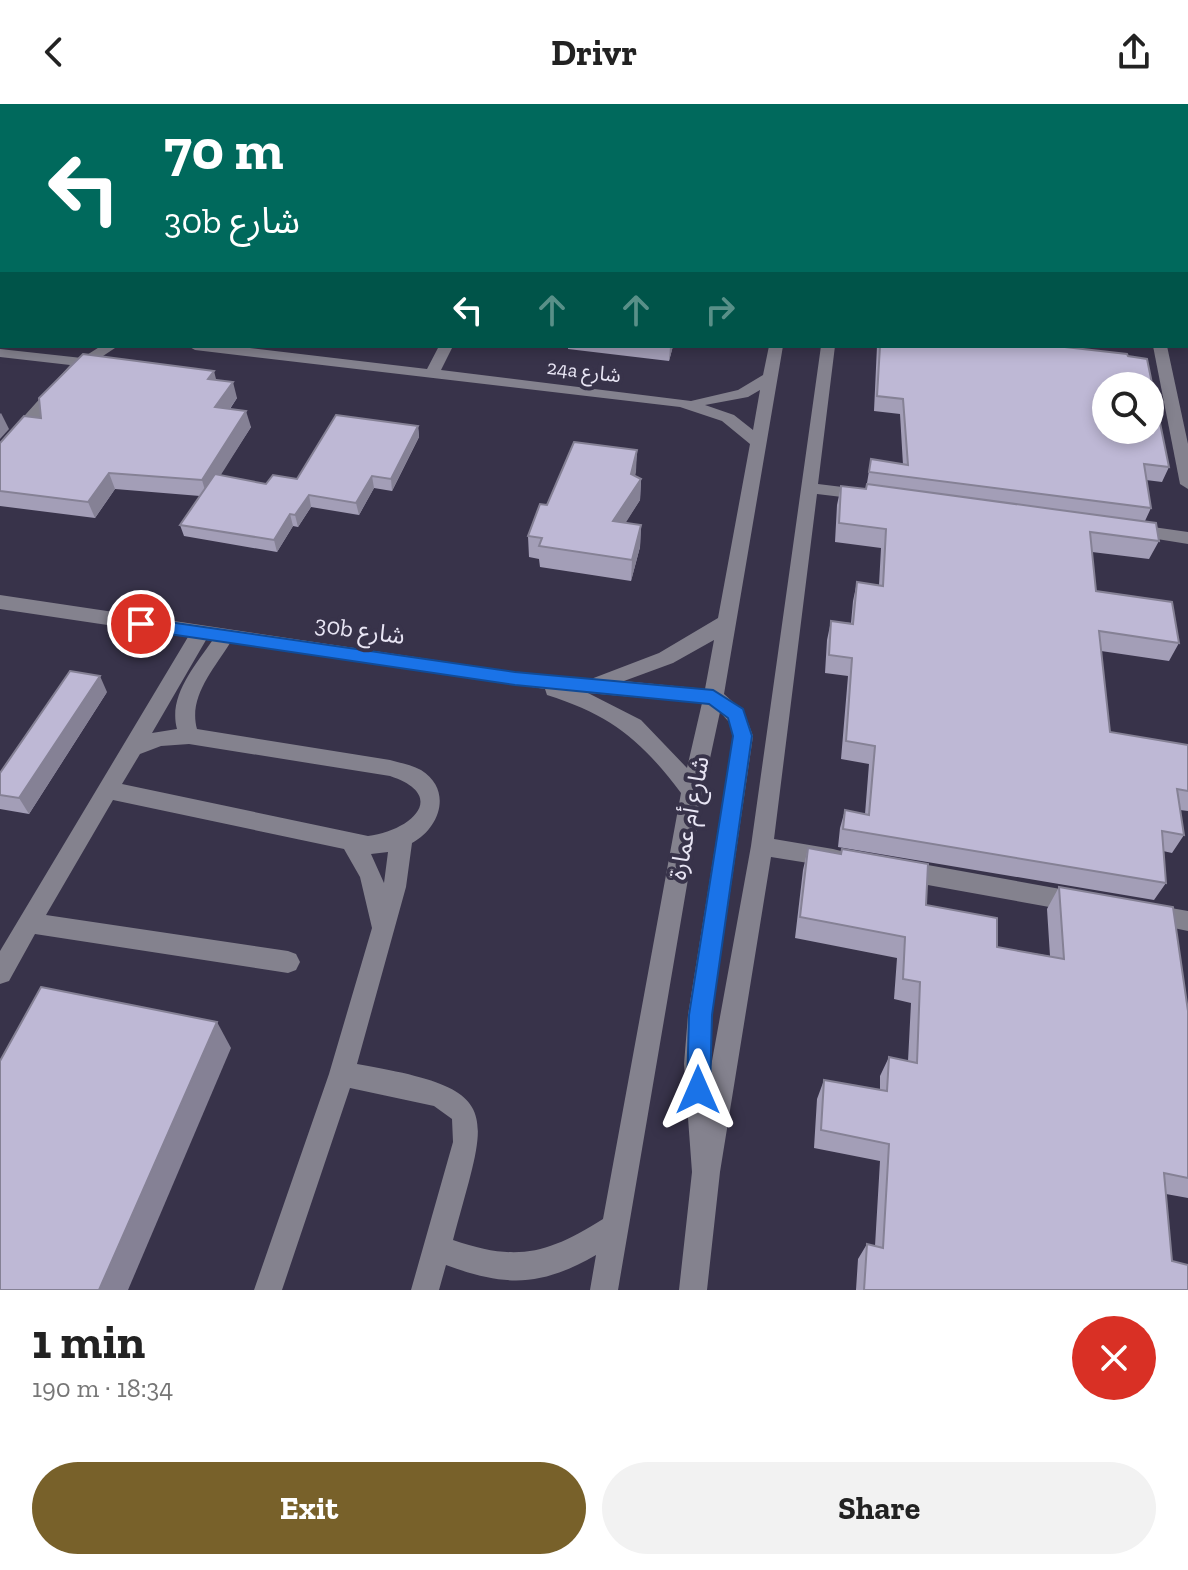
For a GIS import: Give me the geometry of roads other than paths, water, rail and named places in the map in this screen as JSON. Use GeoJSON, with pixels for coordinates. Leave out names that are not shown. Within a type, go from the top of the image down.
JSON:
{"type":"FeatureCollection","features":[{"type":"Feature","properties":{"kind":"street"},"geometry":{"type":"LineString","coordinates":[[0,453],[82,362],[107,348]]}},
{"type":"Feature","properties":{"kind":"street","name":"24a شارع"},"geometry":{"type":"LineString","coordinates":[[213,348],[682,403],[728,418],[757,441]]}},
{"type":"Feature","properties":{"kind":"street"},"geometry":{"type":"LineString","coordinates":[[433,372],[445,348]]}},
{"type":"Feature","properties":{"kind":"street","name":"شارع أم عمارة"},"geometry":{"type":"LineString","coordinates":[[604,1290],[692,791],[713,697],[776,348]]}},
{"type":"Feature","properties":{"kind":"street"},"geometry":{"type":"LineString","coordinates":[[693,1290],[706,1172],[762,846],[828,348]]}},
{"type":"Feature","properties":{"kind":"street"},"geometry":{"type":"LineString","coordinates":[[1160,348],[1188,484]]}},
{"type":"Feature","properties":{"kind":"street"},"geometry":{"type":"LineString","coordinates":[[0,353],[82,362]]}},
{"type":"Feature","properties":{"kind":"street","name":"24a شارع"},"geometry":{"type":"LineString","coordinates":[[682,403],[732,397],[771,377]]}},
{"type":"Feature","properties":{"kind":"street"},"geometry":{"type":"LineString","coordinates":[[810,488],[889,498]]}},
{"type":"Feature","properties":{"kind":"street"},"geometry":{"type":"LineString","coordinates":[[1109,527],[1188,538]]}},
{"type":"Feature","properties":{"kind":"street","name":"30b شارع"},"geometry":{"type":"LineString","coordinates":[[0,602],[224,638],[515,679],[713,697]]}},
{"type":"Feature","properties":{"kind":"street"},"geometry":{"type":"LineString","coordinates":[[588,684],[664,660],[705,638],[725,622]]}},
{"type":"Feature","properties":{"kind":"street"},"geometry":{"type":"LineString","coordinates":[[0,973],[200,633]]}},
{"type":"Feature","properties":{"kind":"street"},"geometry":{"type":"LineString","coordinates":[[189,736],[183,717],[186,698],[224,638]]}},
{"type":"Feature","properties":{"kind":"street"},"geometry":{"type":"LineString","coordinates":[[515,679],[587,699],[629,720],[661,751],[692,791]]}},
{"type":"Feature","properties":{"kind":"street"},"geometry":{"type":"LineString","coordinates":[[706,1172],[698,1077],[700,1015],[743,736],[737,714],[713,697]]}},
{"type":"Feature","properties":{"kind":"street"},"geometry":{"type":"LineString","coordinates":[[108,790],[351,841],[385,845],[417,830],[427,817],[431,803],[428,790],[419,778],[407,771],[189,736],[160,738],[132,748]]}},
{"type":"Feature","properties":{"kind":"street"},"geometry":{"type":"LineString","coordinates":[[268,1290],[342,1074],[395,887],[401,840]]}},
{"type":"Feature","properties":{"kind":"street"},"geometry":{"type":"LineString","coordinates":[[351,841],[371,875],[377,894],[381,935]]}},
{"type":"Feature","properties":{"kind":"street"},"geometry":{"type":"LineString","coordinates":[[762,846],[853,862]]}},
{"type":"Feature","properties":{"kind":"street"},"geometry":{"type":"LineString","coordinates":[[884,867],[1097,905]]}},
{"type":"Feature","properties":{"kind":"street"},"geometry":{"type":"LineString","coordinates":[[1127,910],[1188,921]]}},
{"type":"Feature","properties":{"kind":"street"},"geometry":{"type":"LineString","coordinates":[[30,923],[288,962]]}},
{"type":"Feature","properties":{"kind":"street"},"geometry":{"type":"LineString","coordinates":[[342,1074],[442,1095],[460,1109],[467,1131],[466,1142],[425,1290]]}},
{"type":"Feature","properties":{"kind":"street"},"geometry":{"type":"LineString","coordinates":[[437,1248],[476,1263],[523,1269],[547,1266],[571,1256],[617,1226]]}}]}
